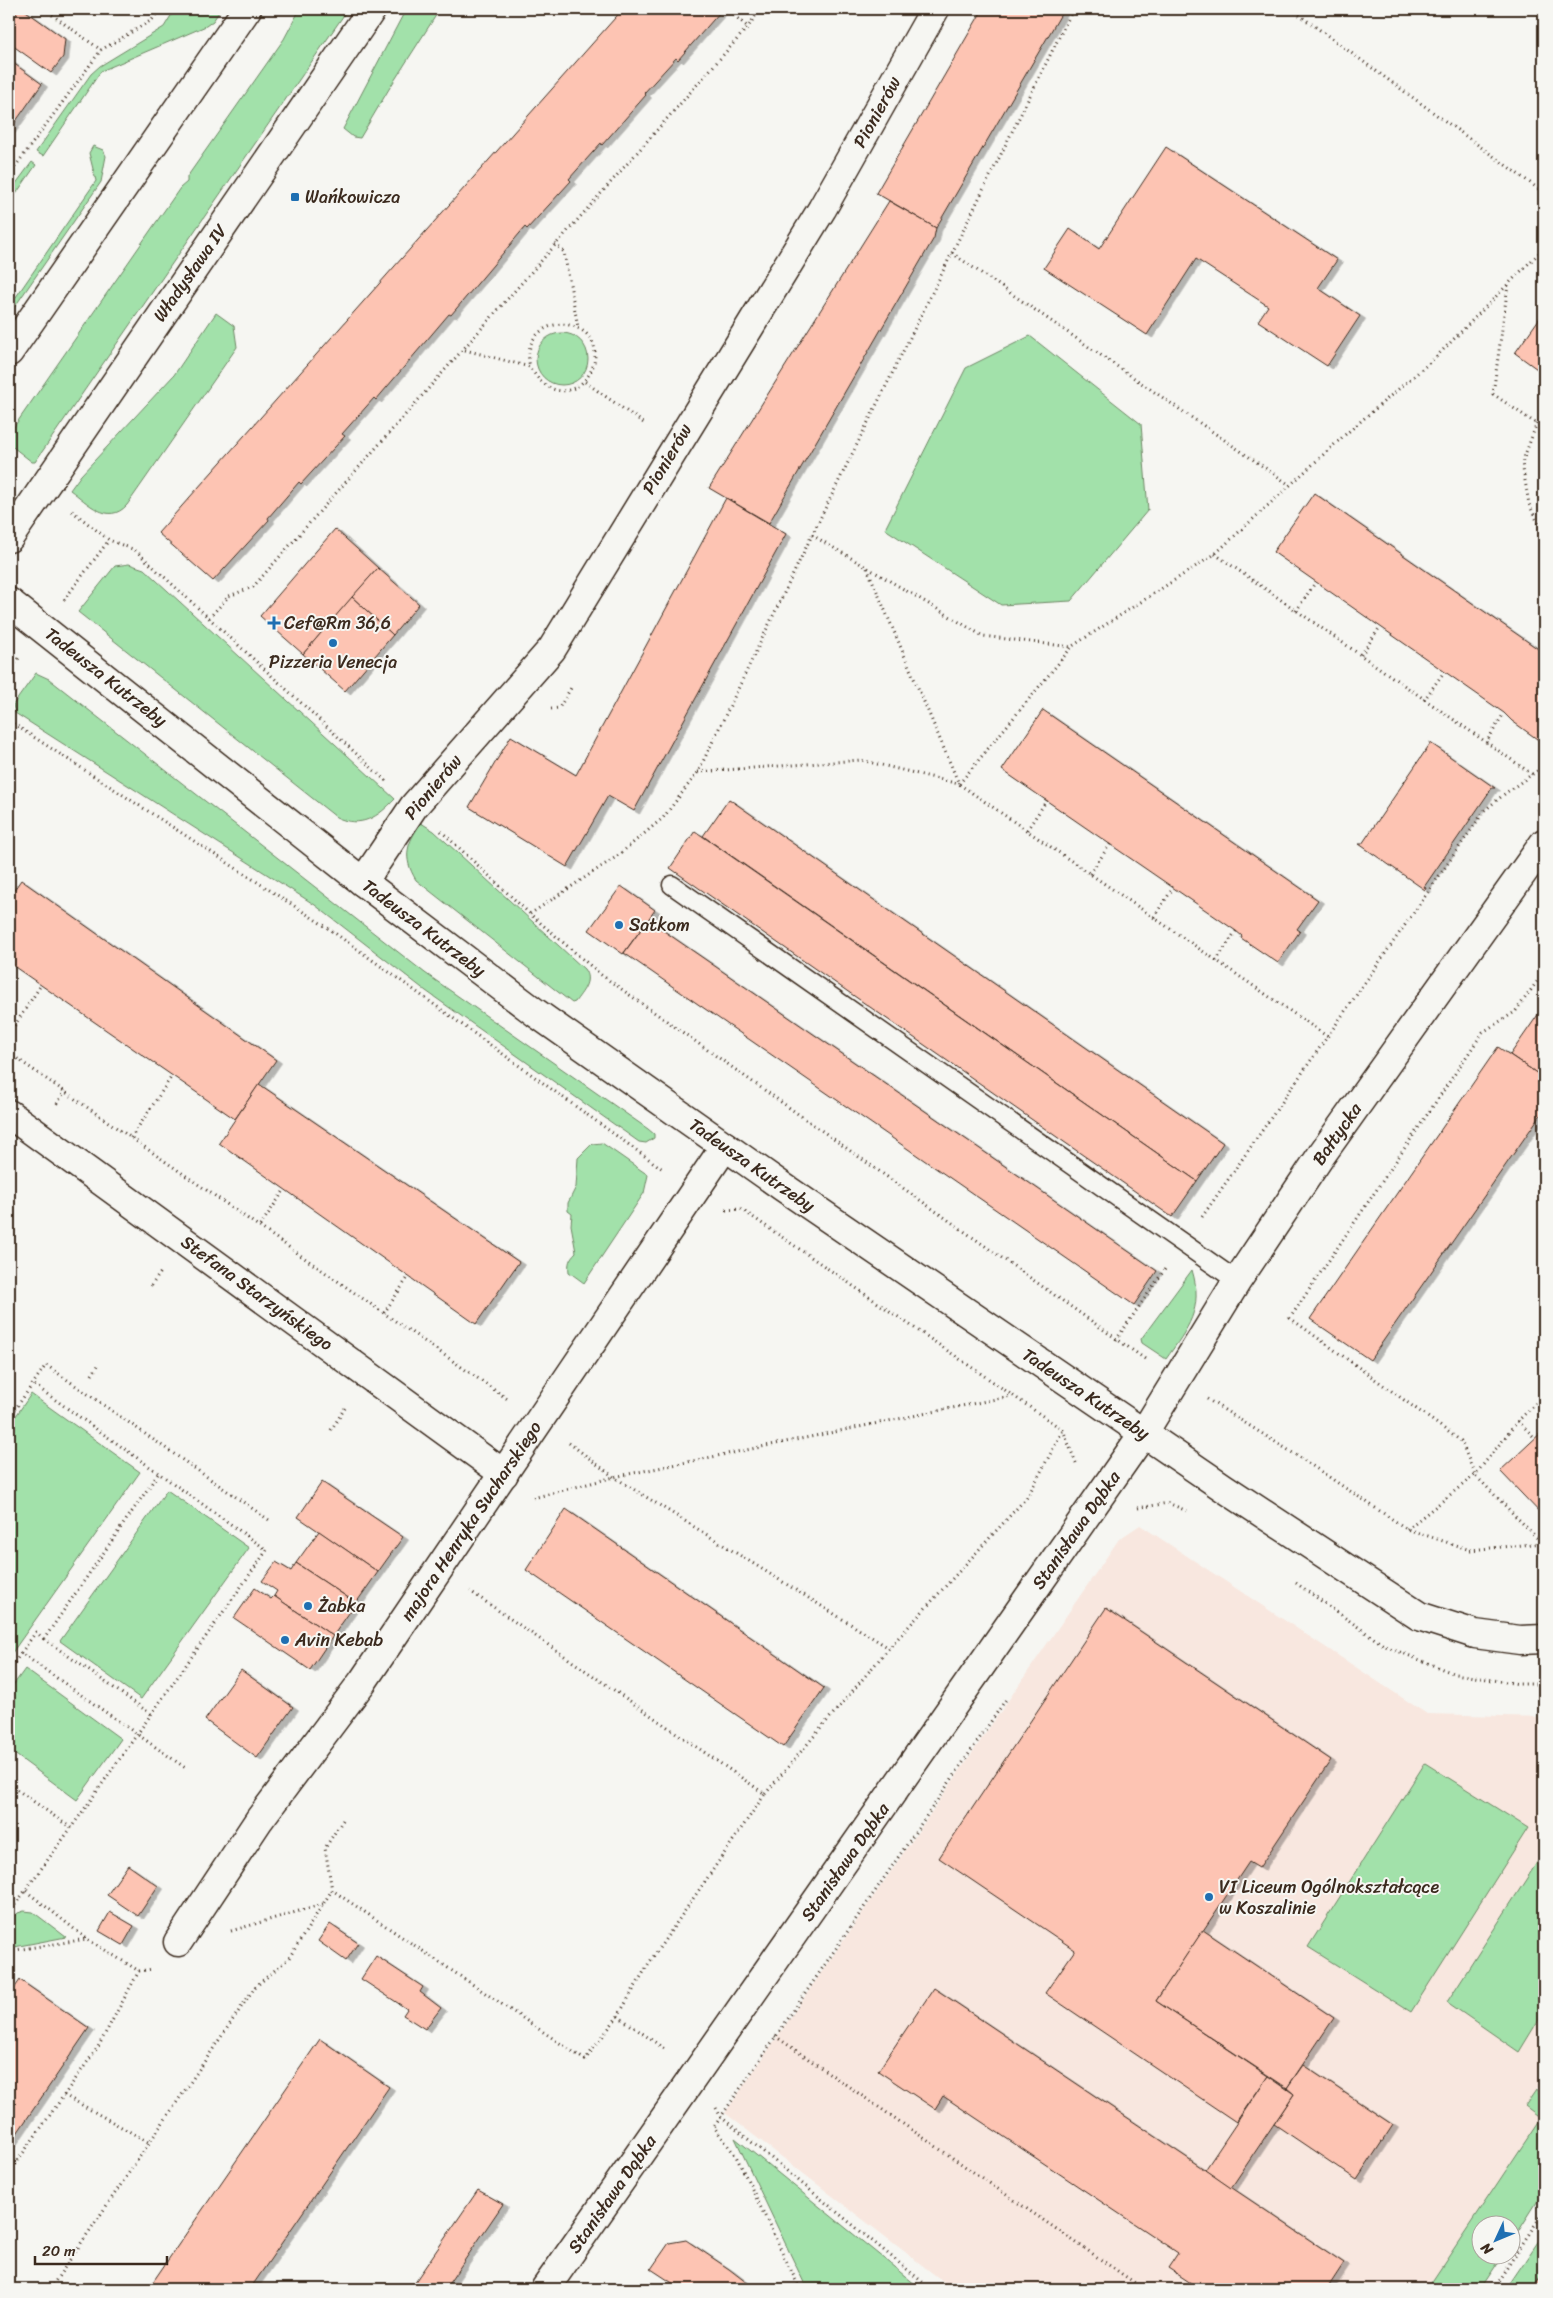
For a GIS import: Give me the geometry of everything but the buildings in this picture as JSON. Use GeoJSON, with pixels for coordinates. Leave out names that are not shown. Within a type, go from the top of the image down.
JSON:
{"type":"FeatureCollection","features":[{"type":"Feature","properties":{"kind":"street"},"geometry":{"type":"LineString","coordinates":[[9,352],[247,9]]}},
{"type":"Feature","properties":{"kind":"street","name":"Władysława IV"},"geometry":{"type":"LineString","coordinates":[[9,538],[372,9]]}},
{"type":"Feature","properties":{"kind":"street","name":"Pionierów"},"geometry":{"type":"LineString","coordinates":[[363,882],[414,806],[552,649],[676,444],[822,209],[935,9]]}},
{"type":"Feature","properties":{"kind":"street","name":"Tadeusza Kutrzeby"},"geometry":{"type":"LineString","coordinates":[[9,602],[363,882],[536,1013],[725,1146],[1143,1434],[1419,1616],[1475,1634],[1520,1640],[1544,1639]]}},
{"type":"Feature","properties":{"kind":"street","name":"Bałtycka"},"geometry":{"type":"LineString","coordinates":[[1143,1434],[1237,1281],[1322,1154],[1544,843]]}},
{"type":"Feature","properties":{"kind":"street","name":"Stefana Starzyńskiego"},"geometry":{"type":"LineString","coordinates":[[9,1114],[504,1474]]}},
{"type":"Feature","properties":{"kind":"street","name":"majora Henryka Sucharskiego"},"geometry":{"type":"LineString","coordinates":[[178,1942],[259,1820],[363,1681],[725,1146]]}},
{"type":"Feature","properties":{"kind":"street","name":"Stanisława Dąbka"},"geometry":{"type":"LineString","coordinates":[[545,2289],[698,2073],[1143,1434]]}},
{"type":"Feature","properties":{"kind":"lane"},"geometry":{"type":"LineString","coordinates":[[672,885],[1237,1281]]}},
{"type":"Feature","properties":{"kind":"path"},"geometry":{"type":"LineString","coordinates":[[44,9],[101,50]]}},
{"type":"Feature","properties":{"kind":"path"},"geometry":{"type":"LineString","coordinates":[[9,175],[101,50],[152,20],[160,9]]}},
{"type":"Feature","properties":{"kind":"path"},"geometry":{"type":"LineString","coordinates":[[726,9],[748,27]]}},
{"type":"Feature","properties":{"kind":"path"},"geometry":{"type":"LineString","coordinates":[[210,618],[229,596],[253,587],[748,27],[760,9]]}},
{"type":"Feature","properties":{"kind":"path"},"geometry":{"type":"LineString","coordinates":[[530,914],[616,857],[664,818],[698,772],[812,535],[1074,9]]}},
{"type":"Feature","properties":{"kind":"path"},"geometry":{"type":"LineString","coordinates":[[1291,9],[1544,193]]}},
{"type":"Feature","properties":{"kind":"path"},"geometry":{"type":"LineString","coordinates":[[555,244],[564,252],[578,327]]}},
{"type":"Feature","properties":{"kind":"path"},"geometry":{"type":"LineString","coordinates":[[960,784],[1071,647],[1215,554],[1435,358],[1544,248]]}},
{"type":"Feature","properties":{"kind":"path"},"geometry":{"type":"LineString","coordinates":[[952,253],[1290,486]]}},
{"type":"Feature","properties":{"kind":"path"},"geometry":{"type":"LineString","coordinates":[[1508,285],[1493,394],[1544,428]]}},
{"type":"Feature","properties":{"kind":"path"},"geometry":{"type":"LineString","coordinates":[[562,324],[578,327],[590,338],[595,353],[594,369],[584,382],[573,389],[547,388],[536,379],[530,368],[529,352],[535,337],[547,327],[562,324]]}},
{"type":"Feature","properties":{"kind":"path"},"geometry":{"type":"LineString","coordinates":[[464,350],[530,368]]}},
{"type":"Feature","properties":{"kind":"path"},"geometry":{"type":"LineString","coordinates":[[584,382],[676,444]]}},
{"type":"Feature","properties":{"kind":"path"},"geometry":{"type":"LineString","coordinates":[[1537,424],[1522,463],[1529,504],[1544,535]]}},
{"type":"Feature","properties":{"kind":"path"},"geometry":{"type":"LineString","coordinates":[[812,535],[983,636],[1071,647]]}},
{"type":"Feature","properties":{"kind":"path"},"geometry":{"type":"LineString","coordinates":[[109,540],[135,550],[530,914],[600,974],[1116,1340],[1293,1453],[1407,1529],[1470,1550],[1544,1544]]}},
{"type":"Feature","properties":{"kind":"path"},"geometry":{"type":"LineString","coordinates":[[1215,554],[1532,774]]}},
{"type":"Feature","properties":{"kind":"path"},"geometry":{"type":"LineString","coordinates":[[867,567],[960,784]]}},
{"type":"Feature","properties":{"kind":"path"},"geometry":{"type":"LineString","coordinates":[[1296,611],[1315,583]]}},
{"type":"Feature","properties":{"kind":"path"},"geometry":{"type":"LineString","coordinates":[[1361,655],[1380,628]]}},
{"type":"Feature","properties":{"kind":"path"},"geometry":{"type":"LineString","coordinates":[[1424,700],[1444,672]]}},
{"type":"Feature","properties":{"kind":"path"},"geometry":{"type":"LineString","coordinates":[[1486,742],[1504,713]]}},
{"type":"Feature","properties":{"kind":"path"},"geometry":{"type":"LineString","coordinates":[[9,721],[325,926],[664,1170]]}},
{"type":"Feature","properties":{"kind":"path"},"geometry":{"type":"LineString","coordinates":[[698,772],[861,760],[960,784],[1328,1037]]}},
{"type":"Feature","properties":{"kind":"path"},"geometry":{"type":"LineString","coordinates":[[1116,1340],[1485,810],[1544,766]]}},
{"type":"Feature","properties":{"kind":"path"},"geometry":{"type":"LineString","coordinates":[[1027,830],[1047,800]]}},
{"type":"Feature","properties":{"kind":"path"},"geometry":{"type":"LineString","coordinates":[[1090,874],[1110,844]]}},
{"type":"Feature","properties":{"kind":"path"},"geometry":{"type":"LineString","coordinates":[[1154,917],[1173,888]]}},
{"type":"Feature","properties":{"kind":"path"},"geometry":{"type":"LineString","coordinates":[[1216,961],[1236,931]]}},
{"type":"Feature","properties":{"kind":"path"},"geometry":{"type":"LineString","coordinates":[[1544,972],[1516,1012],[1483,1032],[1290,1318],[1461,1441],[1475,1474],[1544,1544]]}},
{"type":"Feature","properties":{"kind":"path"},"geometry":{"type":"LineString","coordinates":[[9,1034],[40,985]]}},
{"type":"Feature","properties":{"kind":"path"},"geometry":{"type":"LineString","coordinates":[[9,1053],[539,1420],[614,1477],[889,1648]]}},
{"type":"Feature","properties":{"kind":"path"},"geometry":{"type":"LineString","coordinates":[[131,1138],[172,1076]]}},
{"type":"Feature","properties":{"kind":"path"},"geometry":{"type":"LineString","coordinates":[[260,1226],[285,1189]]}},
{"type":"Feature","properties":{"kind":"path"},"geometry":{"type":"LineString","coordinates":[[151,1286],[165,1267]]}},
{"type":"Feature","properties":{"kind":"path"},"geometry":{"type":"LineString","coordinates":[[384,1313],[409,1276]]}},
{"type":"Feature","properties":{"kind":"path"},"geometry":{"type":"LineString","coordinates":[[92,1375],[99,1364]]}},
{"type":"Feature","properties":{"kind":"path"},"geometry":{"type":"LineString","coordinates":[[9,1418],[46,1365],[269,1520]]}},
{"type":"Feature","properties":{"kind":"path"},"geometry":{"type":"LineString","coordinates":[[9,1913],[26,1892],[267,1550],[33,1384]]}},
{"type":"Feature","properties":{"kind":"path"},"geometry":{"type":"LineString","coordinates":[[1407,1529],[1475,1474],[1518,1421],[1544,1395]]}},
{"type":"Feature","properties":{"kind":"path"},"geometry":{"type":"LineString","coordinates":[[529,1499],[614,1477],[1011,1396]]}},
{"type":"Feature","properties":{"kind":"path"},"geometry":{"type":"LineString","coordinates":[[331,1430],[350,1400]]}},
{"type":"Feature","properties":{"kind":"path"},"geometry":{"type":"LineString","coordinates":[[1518,1421],[1535,1438]]}},
{"type":"Feature","properties":{"kind":"path"},"geometry":{"type":"LineString","coordinates":[[332,1890],[585,2060],[618,2016],[649,1963],[765,1794],[889,1648],[1028,1496],[1064,1430]]}},
{"type":"Feature","properties":{"kind":"path"},"geometry":{"type":"LineString","coordinates":[[44,1638],[158,1474]]}},
{"type":"Feature","properties":{"kind":"path"},"geometry":{"type":"LineString","coordinates":[[1133,1516],[1138,1508]]}},
{"type":"Feature","properties":{"kind":"path"},"geometry":{"type":"LineString","coordinates":[[439,1569],[765,1794]]}},
{"type":"Feature","properties":{"kind":"path"},"geometry":{"type":"LineString","coordinates":[[9,1671],[36,1632],[151,1714]]}},
{"type":"Feature","properties":{"kind":"path"},"geometry":{"type":"LineString","coordinates":[[21,1653],[187,1769]]}},
{"type":"Feature","properties":{"kind":"path"},"geometry":{"type":"LineString","coordinates":[[800,2289],[736,2156],[714,2127],[1010,1695]]}},
{"type":"Feature","properties":{"kind":"path"},"geometry":{"type":"LineString","coordinates":[[9,1784],[71,1828]]}},
{"type":"Feature","properties":{"kind":"path"},"geometry":{"type":"LineString","coordinates":[[50,2289],[255,1987],[289,1958],[332,1890],[325,1848],[343,1820]]}},
{"type":"Feature","properties":{"kind":"path"},"geometry":{"type":"LineString","coordinates":[[26,1892],[87,1939]]}},
{"type":"Feature","properties":{"kind":"path"},"geometry":{"type":"LineString","coordinates":[[9,2173],[98,2048],[139,1971]]}},
{"type":"Feature","properties":{"kind":"path"},"geometry":{"type":"LineString","coordinates":[[618,2016],[651,2039]]}},
{"type":"Feature","properties":{"kind":"path"},"geometry":{"type":"LineString","coordinates":[[775,2036],[1134,2283]]}},
{"type":"Feature","properties":{"kind":"path"},"geometry":{"type":"LineString","coordinates":[[698,2073],[721,2118],[931,2289]]}},
{"type":"Feature","properties":{"kind":"path"},"geometry":{"type":"LineString","coordinates":[[64,2096],[150,2143]]}},
{"type":"Feature","properties":{"kind":"path"},"geometry":{"type":"LineString","coordinates":[[1493,2289],[1544,2212]]}},
{"type":"Feature","properties":{"kind":"shaded area","name":"VI Liceum Ogólnokształcące w Koszalinie"},"geometry":{"type":"Polygon","coordinates":[[[1140,1525],[1427,1714],[1544,1717],[1544,2078],[1525,2106],[1541,2118],[1476,2216],[1470,2216],[1470,2224],[1427,2289],[953,2289],[725,2113],[1119,1539],[1140,1525]]]}},
{"type":"Feature","properties":{"kind":"green space"},"geometry":{"type":"Polygon","coordinates":[[[175,9],[221,9],[213,21],[206,26],[101,71],[43,156],[36,152],[91,74],[100,66],[164,27],[175,9]]]}},
{"type":"Feature","properties":{"kind":"green space"},"geometry":{"type":"Polygon","coordinates":[[[300,9],[348,9],[35,462],[32,462],[9,444],[9,434],[180,188],[187,182],[187,177],[284,39],[300,9]]]}},
{"type":"Feature","properties":{"kind":"green space"},"geometry":{"type":"Polygon","coordinates":[[[406,9],[440,9],[360,138],[353,137],[343,129],[406,9]]]}},
{"type":"Feature","properties":{"kind":"green space"},"geometry":{"type":"Polygon","coordinates":[[[93,146],[103,150],[106,156],[101,182],[9,315],[9,307],[96,181],[89,153],[93,146]]]}},
{"type":"Feature","properties":{"kind":"green space"},"geometry":{"type":"Polygon","coordinates":[[[32,162],[36,165],[9,204],[9,193],[32,162]]]}},
{"type":"Feature","properties":{"kind":"green space"},"geometry":{"type":"Polygon","coordinates":[[[216,313],[234,326],[237,347],[127,505],[120,511],[113,513],[105,513],[91,506],[70,490],[81,475],[174,375],[216,313]]]}},
{"type":"Feature","properties":{"kind":"green space"},"geometry":{"type":"Polygon","coordinates":[[[562,333],[572,335],[580,341],[586,349],[588,359],[586,369],[580,377],[572,383],[562,385],[552,383],[544,377],[538,369],[536,359],[538,349],[544,341],[552,335],[562,333]]]}},
{"type":"Feature","properties":{"kind":"green space"},"geometry":{"type":"Polygon","coordinates":[[[1030,336],[1141,424],[1148,510],[1071,601],[1001,605],[885,529],[966,368],[1030,336]]]}},
{"type":"Feature","properties":{"kind":"green space"},"geometry":{"type":"Polygon","coordinates":[[[129,564],[144,569],[395,799],[382,811],[368,819],[353,822],[336,817],[78,612],[115,566],[129,564]]]}},
{"type":"Feature","properties":{"kind":"green space"},"geometry":{"type":"Polygon","coordinates":[[[36,673],[49,679],[425,973],[648,1129],[654,1134],[654,1138],[646,1143],[639,1142],[426,991],[315,905],[15,713],[13,705],[36,673]]]}},
{"type":"Feature","properties":{"kind":"green space"},"geometry":{"type":"Polygon","coordinates":[[[421,823],[434,831],[584,969],[587,982],[575,1002],[572,1003],[416,880],[409,864],[408,850],[412,837],[421,823]]]}},
{"type":"Feature","properties":{"kind":"green space"},"geometry":{"type":"Polygon","coordinates":[[[602,1143],[648,1175],[644,1193],[584,1283],[569,1272],[570,1261],[576,1252],[571,1225],[572,1214],[568,1211],[568,1203],[576,1187],[578,1158],[592,1144],[602,1143]]]}},
{"type":"Feature","properties":{"kind":"green space"},"geometry":{"type":"Polygon","coordinates":[[[1192,1270],[1196,1296],[1192,1318],[1166,1359],[1142,1343],[1141,1339],[1192,1270]]]}},
{"type":"Feature","properties":{"kind":"green space"},"geometry":{"type":"Polygon","coordinates":[[[31,1394],[140,1472],[9,1657],[9,1426],[31,1394]]]}},
{"type":"Feature","properties":{"kind":"green space"},"geometry":{"type":"Polygon","coordinates":[[[167,1490],[249,1548],[141,1699],[60,1641],[167,1490]]]}},
{"type":"Feature","properties":{"kind":"green space"},"geometry":{"type":"Polygon","coordinates":[[[25,1669],[121,1739],[77,1800],[9,1750],[9,1691],[25,1669]]]}},
{"type":"Feature","properties":{"kind":"green space"},"geometry":{"type":"Polygon","coordinates":[[[1425,1763],[1528,1828],[1411,2012],[1308,1947],[1425,1763]]]}},
{"type":"Feature","properties":{"kind":"green space"},"geometry":{"type":"Polygon","coordinates":[[[1538,1861],[1544,1865],[1544,2011],[1519,2052],[1447,2002],[1538,1861]]]}},
{"type":"Feature","properties":{"kind":"green space"},"geometry":{"type":"Polygon","coordinates":[[[24,1911],[33,1912],[66,1937],[9,1948],[9,1920],[24,1911]]]}},
{"type":"Feature","properties":{"kind":"green space"},"geometry":{"type":"Polygon","coordinates":[[[1536,2090],[1544,2106],[1544,2190],[1520,2228],[1520,2216],[1476,2216],[1541,2118],[1525,2106],[1536,2090]]]}},
{"type":"Feature","properties":{"kind":"green space"},"geometry":{"type":"Polygon","coordinates":[[[735,2138],[921,2289],[807,2289],[735,2138]]]}},
{"type":"Feature","properties":{"kind":"green space"},"geometry":{"type":"Polygon","coordinates":[[[1470,2224],[1470,2266],[1495,2266],[1480,2289],[1427,2289],[1470,2224]]]}},
{"type":"Feature","properties":{"kind":"green space"},"geometry":{"type":"Polygon","coordinates":[[[1544,2233],[1544,2273],[1533,2289],[1506,2289],[1544,2233]]]}},
{"type":"Feature","properties":{"kind":"place","name":"Wańkowicza"},"geometry":{"type":"Point","coordinates":[295,197]}},
{"type":"Feature","properties":{"kind":"place","name":"Cef@Rm 36,6"},"geometry":{"type":"Point","coordinates":[274,623]}},
{"type":"Feature","properties":{"kind":"place","name":"Pizzeria Venecja"},"geometry":{"type":"Point","coordinates":[333,643]}},
{"type":"Feature","properties":{"kind":"place","name":"Satkom"},"geometry":{"type":"Point","coordinates":[619,925]}},
{"type":"Feature","properties":{"kind":"place","name":"Żabka"},"geometry":{"type":"Point","coordinates":[308,1606]}},
{"type":"Feature","properties":{"kind":"place","name":"Avin Kebab"},"geometry":{"type":"Point","coordinates":[285,1640]}},
{"type":"Feature","properties":{"kind":"place","name":"VI Liceum Ogólnokształcące w Koszalinie"},"geometry":{"type":"Point","coordinates":[1209,1897]}}]}
